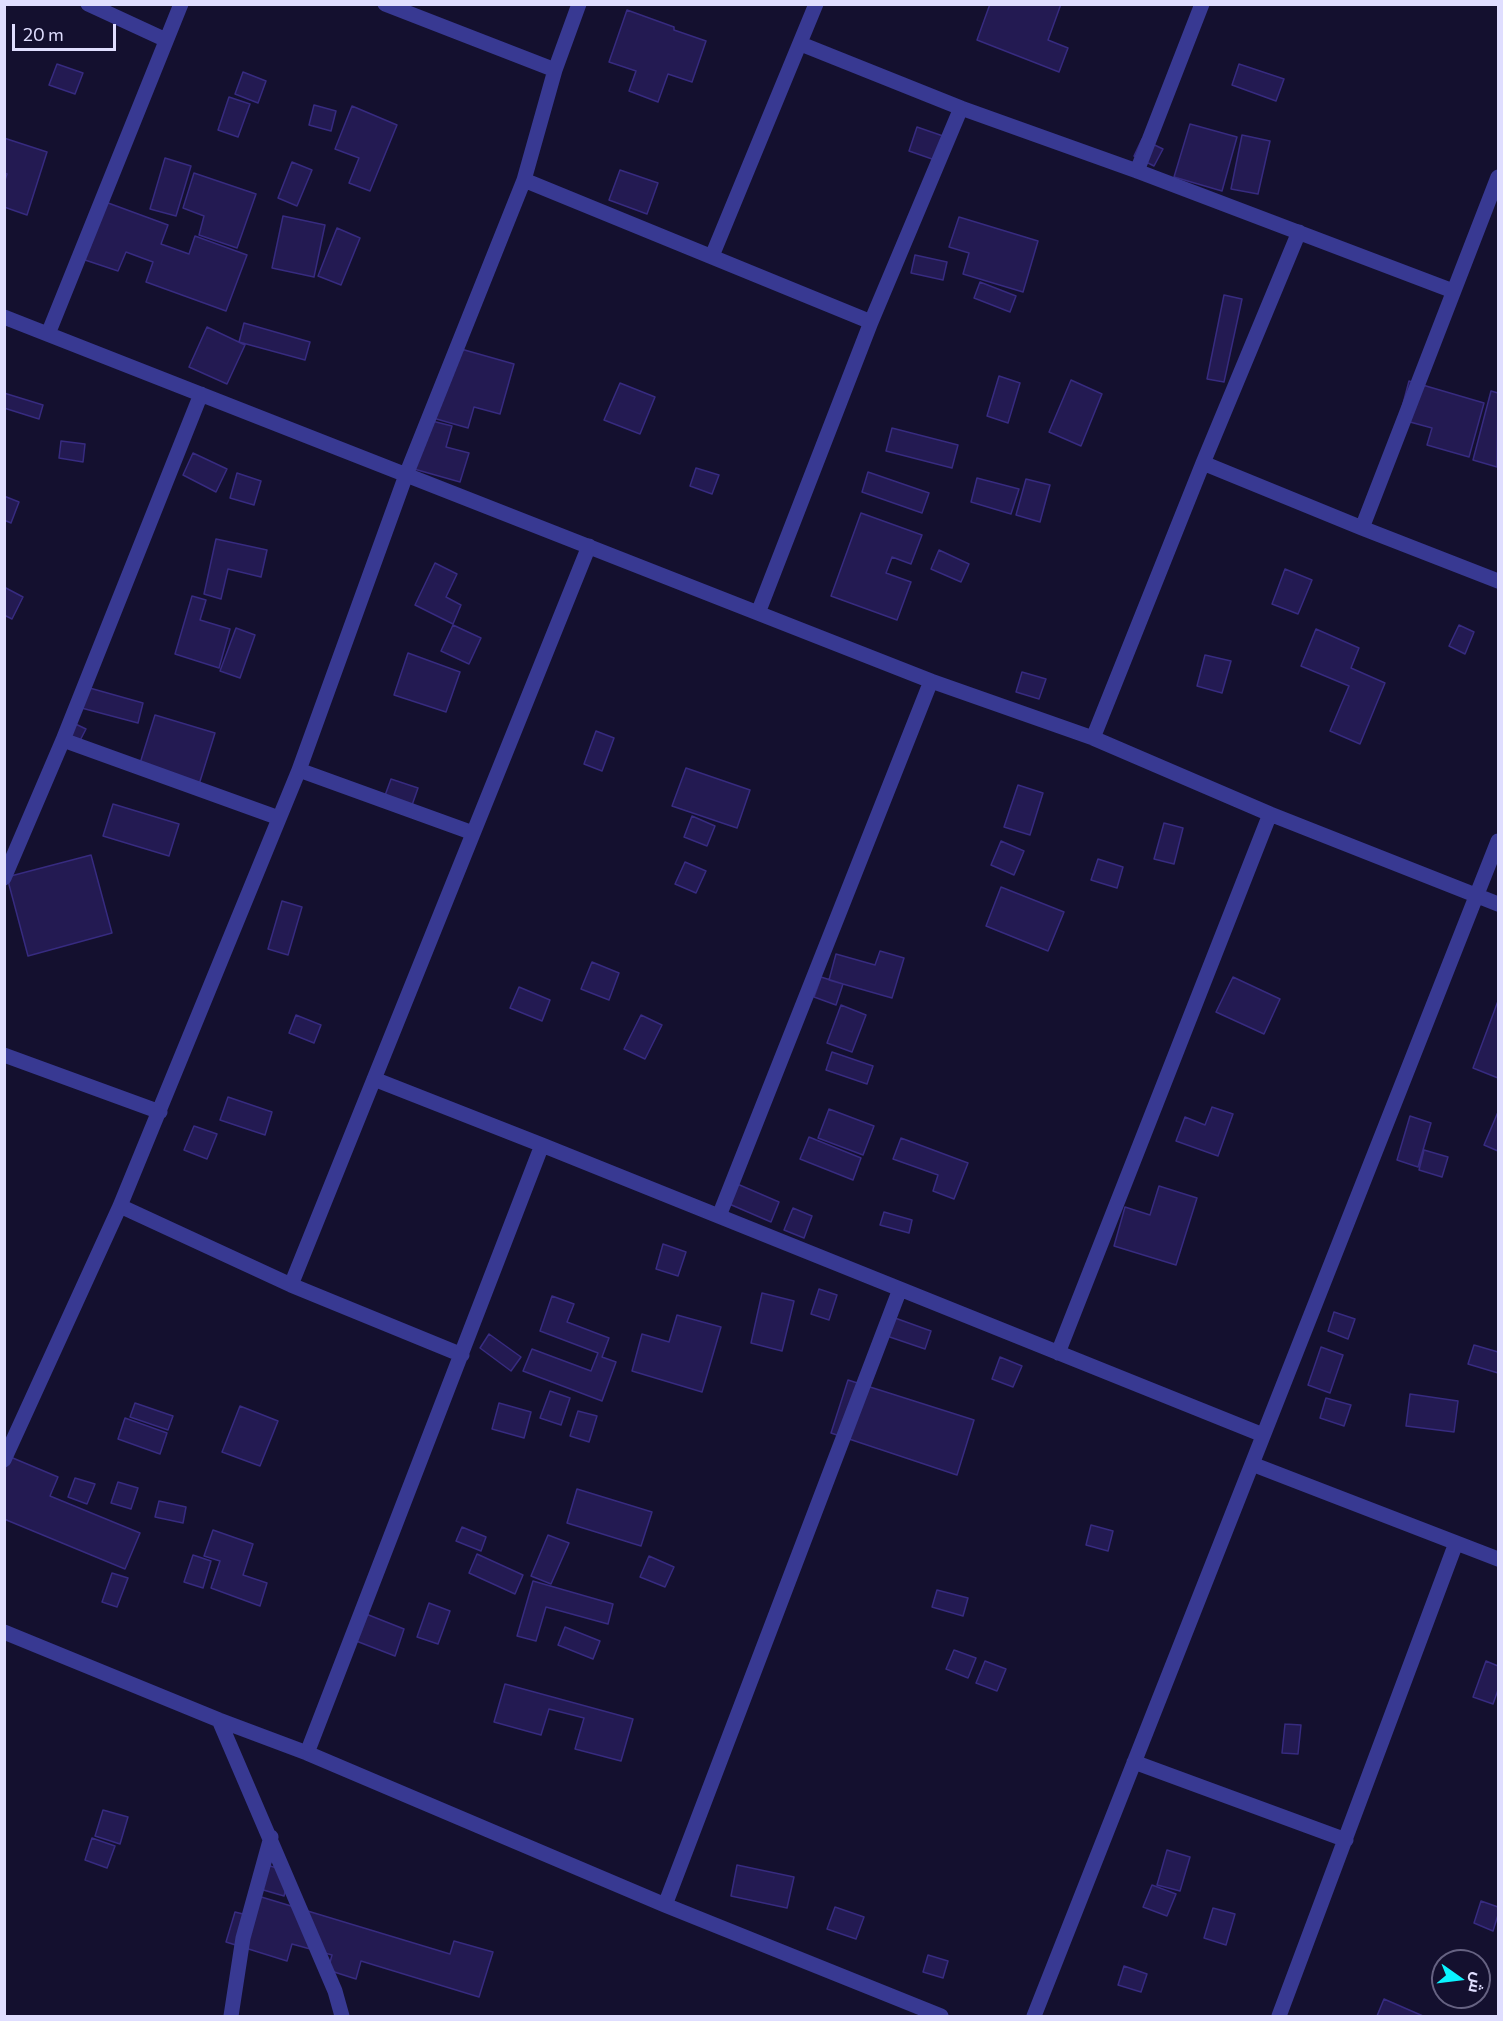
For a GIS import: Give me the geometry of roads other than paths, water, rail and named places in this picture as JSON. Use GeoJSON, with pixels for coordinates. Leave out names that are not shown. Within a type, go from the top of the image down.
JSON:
{"type":"FeatureCollection","features":[{"type":"Feature","properties":{"kind":"street"},"geometry":{"type":"LineString","coordinates":[[88,4],[166,40]]}},
{"type":"Feature","properties":{"kind":"street"},"geometry":{"type":"LineString","coordinates":[[48,334],[181,4]]}},
{"type":"Feature","properties":{"kind":"street"},"geometry":{"type":"LineString","coordinates":[[385,4],[555,70]]}},
{"type":"Feature","properties":{"kind":"street"},"geometry":{"type":"LineString","coordinates":[[4,1460],[120,1206],[299,770],[406,475],[524,180],[555,70],[579,4]]}},
{"type":"Feature","properties":{"kind":"street"},"geometry":{"type":"LineString","coordinates":[[712,256],[816,4]]}},
{"type":"Feature","properties":{"kind":"street"},"geometry":{"type":"LineString","coordinates":[[1137,171],[1202,4]]}},
{"type":"Feature","properties":{"kind":"street"},"geometry":{"type":"LineString","coordinates":[[801,44],[961,108],[1137,171],[1453,291]]}},
{"type":"Feature","properties":{"kind":"street"},"geometry":{"type":"LineString","coordinates":[[758,613],[871,322],[961,108]]}},
{"type":"Feature","properties":{"kind":"street"},"geometry":{"type":"LineString","coordinates":[[1362,528],[1498,177]]}},
{"type":"Feature","properties":{"kind":"street"},"geometry":{"type":"LineString","coordinates":[[524,180],[871,322]]}},
{"type":"Feature","properties":{"kind":"street"},"geometry":{"type":"LineString","coordinates":[[1093,738],[1203,463],[1299,232]]}},
{"type":"Feature","properties":{"kind":"street"},"geometry":{"type":"LineString","coordinates":[[4,317],[931,681],[1093,738],[1270,814],[1498,904]]}},
{"type":"Feature","properties":{"kind":"street"},"geometry":{"type":"LineString","coordinates":[[4,878],[10,848],[63,740],[201,394]]}},
{"type":"Feature","properties":{"kind":"street"},"geometry":{"type":"LineString","coordinates":[[1203,463],[1498,581]]}},
{"type":"Feature","properties":{"kind":"street"},"geometry":{"type":"LineString","coordinates":[[291,1286],[589,546]]}},
{"type":"Feature","properties":{"kind":"street"},"geometry":{"type":"LineString","coordinates":[[719,1216],[931,681]]}},
{"type":"Feature","properties":{"kind":"street"},"geometry":{"type":"LineString","coordinates":[[63,740],[279,818]]}},
{"type":"Feature","properties":{"kind":"street"},"geometry":{"type":"LineString","coordinates":[[299,770],[473,833]]}},
{"type":"Feature","properties":{"kind":"street"},"geometry":{"type":"LineString","coordinates":[[1058,1353],[1270,814]]}},
{"type":"Feature","properties":{"kind":"street"},"geometry":{"type":"LineString","coordinates":[[1034,2016],[1498,841]]}},
{"type":"Feature","properties":{"kind":"street"},"geometry":{"type":"LineString","coordinates":[[4,1055],[160,1112]]}},
{"type":"Feature","properties":{"kind":"street"},"geometry":{"type":"LineString","coordinates":[[374,1079],[1263,1435]]}},
{"type":"Feature","properties":{"kind":"street"},"geometry":{"type":"LineString","coordinates":[[308,1753],[542,1145]]}},
{"type":"Feature","properties":{"kind":"street"},"geometry":{"type":"LineString","coordinates":[[120,1206],[291,1286],[462,1355]]}},
{"type":"Feature","properties":{"kind":"street"},"geometry":{"type":"LineString","coordinates":[[664,1905],[900,1289]]}},
{"type":"Feature","properties":{"kind":"street"},"geometry":{"type":"LineString","coordinates":[[1252,1464],[1498,1559]]}},
{"type":"Feature","properties":{"kind":"street"},"geometry":{"type":"LineString","coordinates":[[1279,2016],[1456,1543]]}},
{"type":"Feature","properties":{"kind":"street"},"geometry":{"type":"LineString","coordinates":[[4,1632],[219,1720],[308,1753],[664,1905],[941,2016]]}},
{"type":"Feature","properties":{"kind":"street"},"geometry":{"type":"LineString","coordinates":[[219,1720],[335,1990],[342,2016]]}},
{"type":"Feature","properties":{"kind":"street"},"geometry":{"type":"LineString","coordinates":[[1134,1762],[1346,1840]]}},
{"type":"Feature","properties":{"kind":"street"},"geometry":{"type":"LineString","coordinates":[[231,2016],[243,1938],[270,1837]]}},
{"type":"Feature","properties":{"kind":"street"},"geometry":{"type":"LineString","coordinates":[[895,1998],[906,2016]]}}]}
